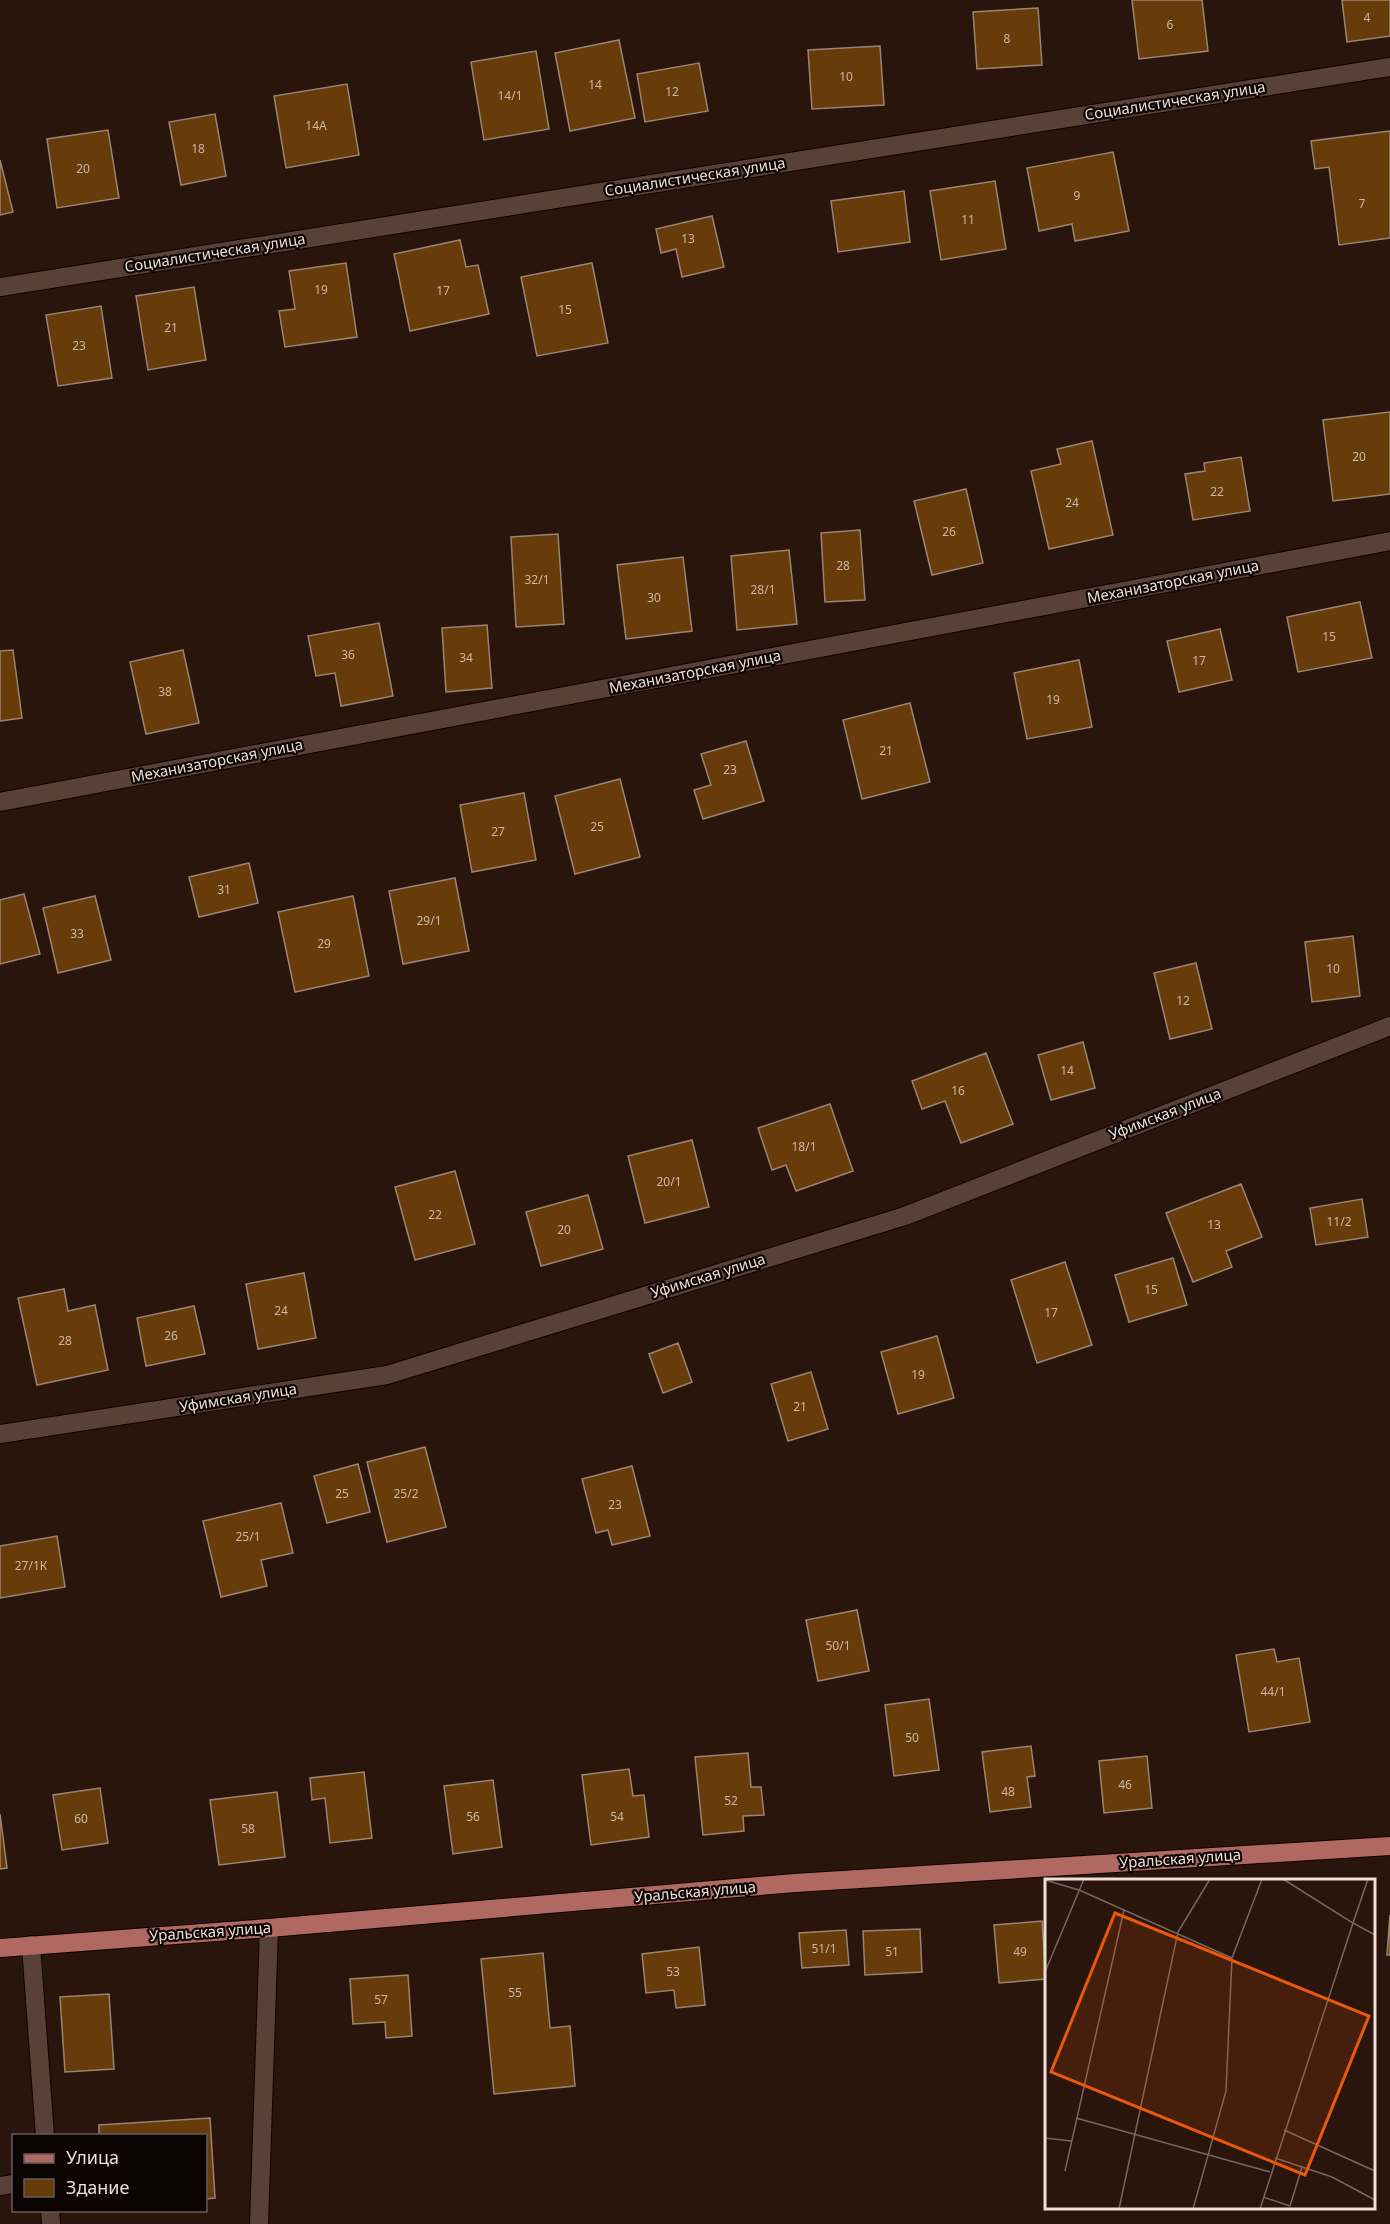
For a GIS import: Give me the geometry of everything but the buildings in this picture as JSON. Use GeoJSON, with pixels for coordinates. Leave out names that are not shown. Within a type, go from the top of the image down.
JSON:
{"type":"FeatureCollection","features":[{"type":"Feature","properties":{"kind":"main road","name":"Уральская улица"},"geometry":{"type":"LineString","coordinates":[[0,1948],[795,1884],[1390,1846]]}},
{"type":"Feature","properties":{"kind":"street","name":"Социалистическая улица"},"geometry":{"type":"LineString","coordinates":[[0,287],[1390,67]]}},
{"type":"Feature","properties":{"kind":"street","name":"Механизаторская улица"},"geometry":{"type":"LineString","coordinates":[[0,802],[1390,541]]}},
{"type":"Feature","properties":{"kind":"street","name":"Уфимская улица"},"geometry":{"type":"LineString","coordinates":[[0,1434],[387,1375],[905,1216],[1390,1026]]}},
{"type":"Feature","properties":{"kind":"street"},"geometry":{"type":"LineString","coordinates":[[259,2224],[269,1928]]}},
{"type":"Feature","properties":{"kind":"street"},"geometry":{"type":"LineString","coordinates":[[31,1945],[45,2134]]}}]}
